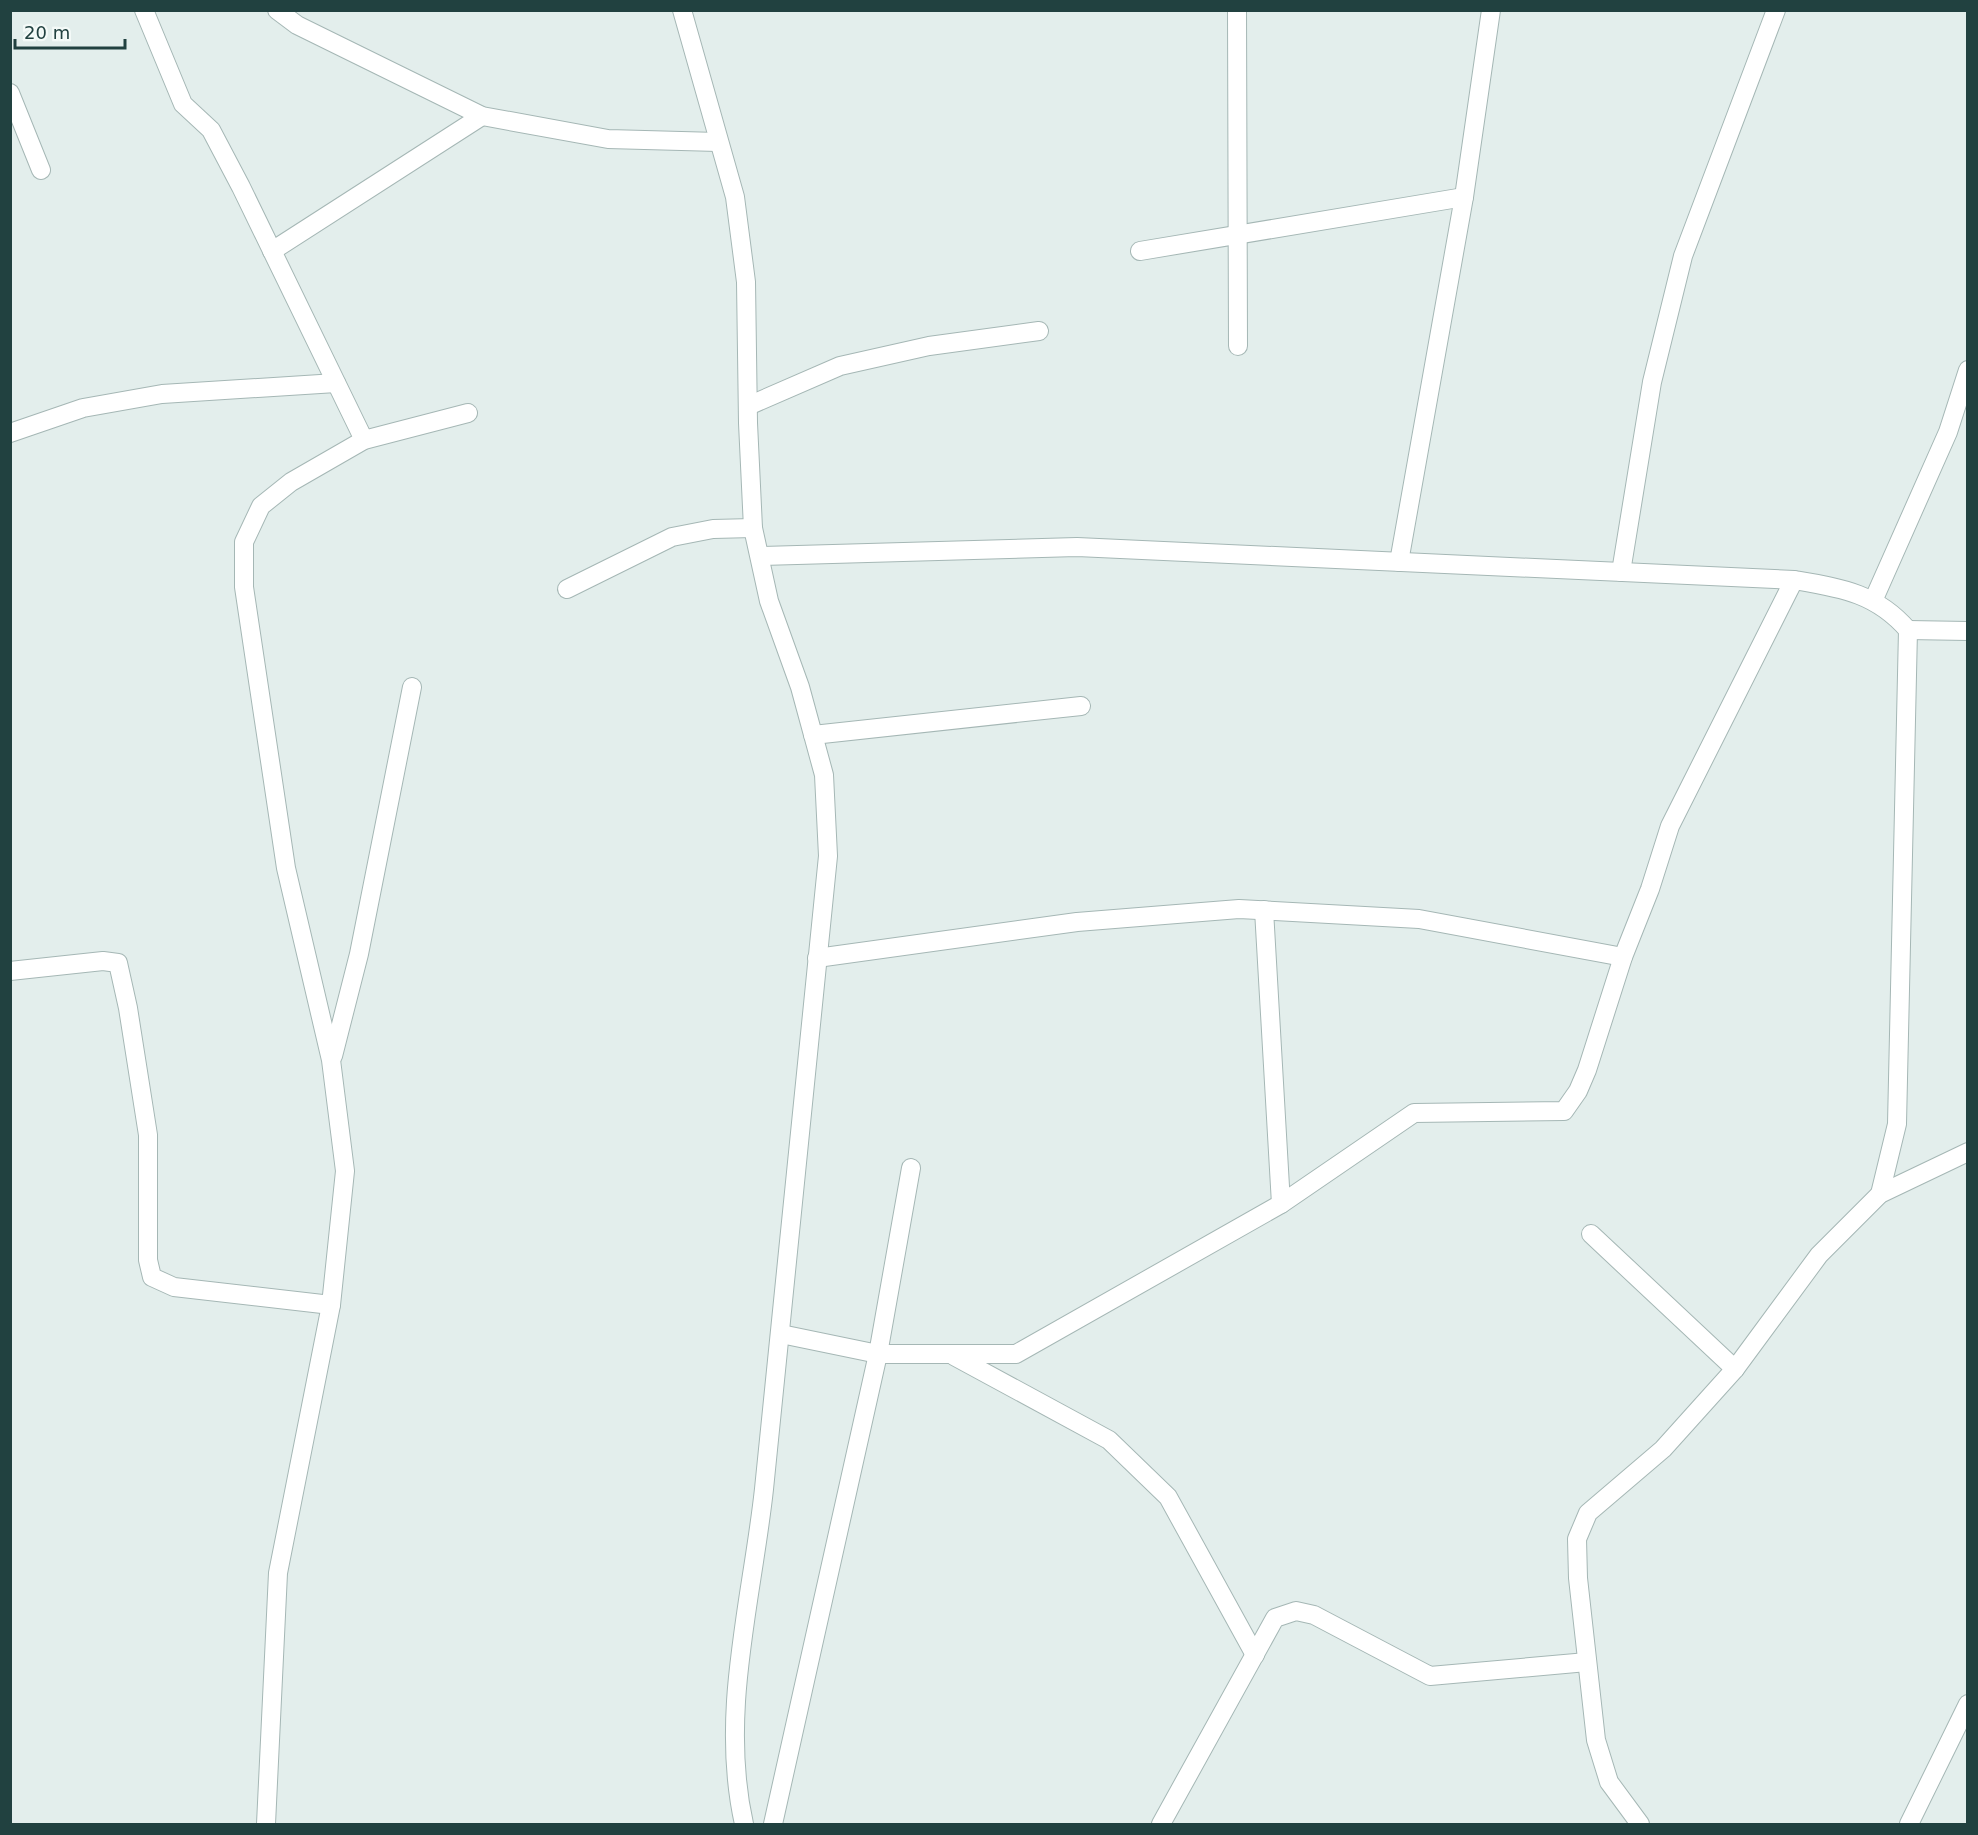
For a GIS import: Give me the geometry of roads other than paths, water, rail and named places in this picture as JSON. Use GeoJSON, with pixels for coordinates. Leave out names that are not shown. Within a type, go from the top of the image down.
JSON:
{"type":"FeatureCollection","features":[{"type":"Feature","properties":{"kind":"street"},"geometry":{"type":"LineString","coordinates":[[144,10],[183,104],[211,130],[364,440]]}},
{"type":"Feature","properties":{"kind":"street"},"geometry":{"type":"LineString","coordinates":[[277,10],[297,26],[482,116],[608,139],[718,142]]}},
{"type":"Feature","properties":{"kind":"street"},"geometry":{"type":"LineString","coordinates":[[682,10],[735,198],[746,282],[753,528],[769,601],[800,687],[824,775],[828,856],[781,1334],[761,1516],[736,1694],[733,1759],[744,1824]]}},
{"type":"Feature","properties":{"kind":"street"},"geometry":{"type":"LineString","coordinates":[[1237,10],[1238,346]]}},
{"type":"Feature","properties":{"kind":"street"},"geometry":{"type":"LineString","coordinates":[[1399,562],[1464,198],[1491,10]]}},
{"type":"Feature","properties":{"kind":"street"},"geometry":{"type":"LineString","coordinates":[[1621,572],[1652,382],[1683,256],[1776,10]]}},
{"type":"Feature","properties":{"kind":"street"},"geometry":{"type":"LineString","coordinates":[[10,93],[41,170]]}},
{"type":"Feature","properties":{"kind":"street"},"geometry":{"type":"LineString","coordinates":[[272,251],[482,116]]}},
{"type":"Feature","properties":{"kind":"street"},"geometry":{"type":"LineString","coordinates":[[1140,251],[1464,198]]}},
{"type":"Feature","properties":{"kind":"street"},"geometry":{"type":"LineString","coordinates":[[748,406],[840,366],[929,346],[1039,331]]}},
{"type":"Feature","properties":{"kind":"street"},"geometry":{"type":"LineString","coordinates":[[1874,601],[1948,432],[1968,370]]}},
{"type":"Feature","properties":{"kind":"street"},"geometry":{"type":"LineString","coordinates":[[10,433],[83,408],[162,394],[336,383]]}},
{"type":"Feature","properties":{"kind":"street"},"geometry":{"type":"LineString","coordinates":[[266,1824],[278,1573],[332,1305],[345,1171],[332,1060],[286,868],[244,587],[244,542],[261,506],[291,482],[364,440],[468,413]]}},
{"type":"Feature","properties":{"kind":"street"},"geometry":{"type":"LineString","coordinates":[[567,589],[672,537],[713,529],[753,528]]}},
{"type":"Feature","properties":{"kind":"street"},"geometry":{"type":"LineString","coordinates":[[760,556],[1077,547],[1794,580],[1840,588],[1874,601],[1893,613],[1908,630],[1897,1124],[1880,1194]]}},
{"type":"Feature","properties":{"kind":"street"},"geometry":{"type":"LineString","coordinates":[[781,1334],[878,1354],[1016,1354],[1281,1204],[1414,1113],[1564,1111],[1578,1091],[1587,1070],[1623,957],[1650,889],[1670,826],[1794,580]]}},
{"type":"Feature","properties":{"kind":"street"},"geometry":{"type":"LineString","coordinates":[[1908,630],[1968,631]]}},
{"type":"Feature","properties":{"kind":"street"},"geometry":{"type":"LineString","coordinates":[[332,1060],[359,954],[412,687]]}},
{"type":"Feature","properties":{"kind":"street"},"geometry":{"type":"LineString","coordinates":[[813,735],[1080,706]]}},
{"type":"Feature","properties":{"kind":"street"},"geometry":{"type":"LineString","coordinates":[[817,958],[1077,922],[1239,909],[1419,919],[1623,957]]}},
{"type":"Feature","properties":{"kind":"street"},"geometry":{"type":"LineString","coordinates":[[1264,910],[1281,1204]]}},
{"type":"Feature","properties":{"kind":"street"},"geometry":{"type":"LineString","coordinates":[[10,971],[103,961],[118,963],[128,1008],[147,1135],[147,1260],[152,1277],[174,1287],[332,1305]]}},
{"type":"Feature","properties":{"kind":"street"},"geometry":{"type":"LineString","coordinates":[[1640,1824],[1609,1782],[1596,1740],[1578,1578],[1577,1539],[1588,1514],[1663,1449],[1735,1369],[1819,1256],[1880,1194],[1968,1152]]}},
{"type":"Feature","properties":{"kind":"street"},"geometry":{"type":"LineString","coordinates":[[773,1824],[878,1354],[911,1168]]}},
{"type":"Feature","properties":{"kind":"street"},"geometry":{"type":"LineString","coordinates":[[1591,1234],[1735,1369]]}},
{"type":"Feature","properties":{"kind":"street"},"geometry":{"type":"LineString","coordinates":[[952,1355],[1108,1440],[1168,1497],[1255,1655]]}},
{"type":"Feature","properties":{"kind":"street"},"geometry":{"type":"LineString","coordinates":[[1161,1824],[1275,1618],[1296,1611],[1314,1615],[1430,1676],[1587,1662]]}},
{"type":"Feature","properties":{"kind":"street"},"geometry":{"type":"LineString","coordinates":[[1909,1824],[1968,1704]]}}]}
